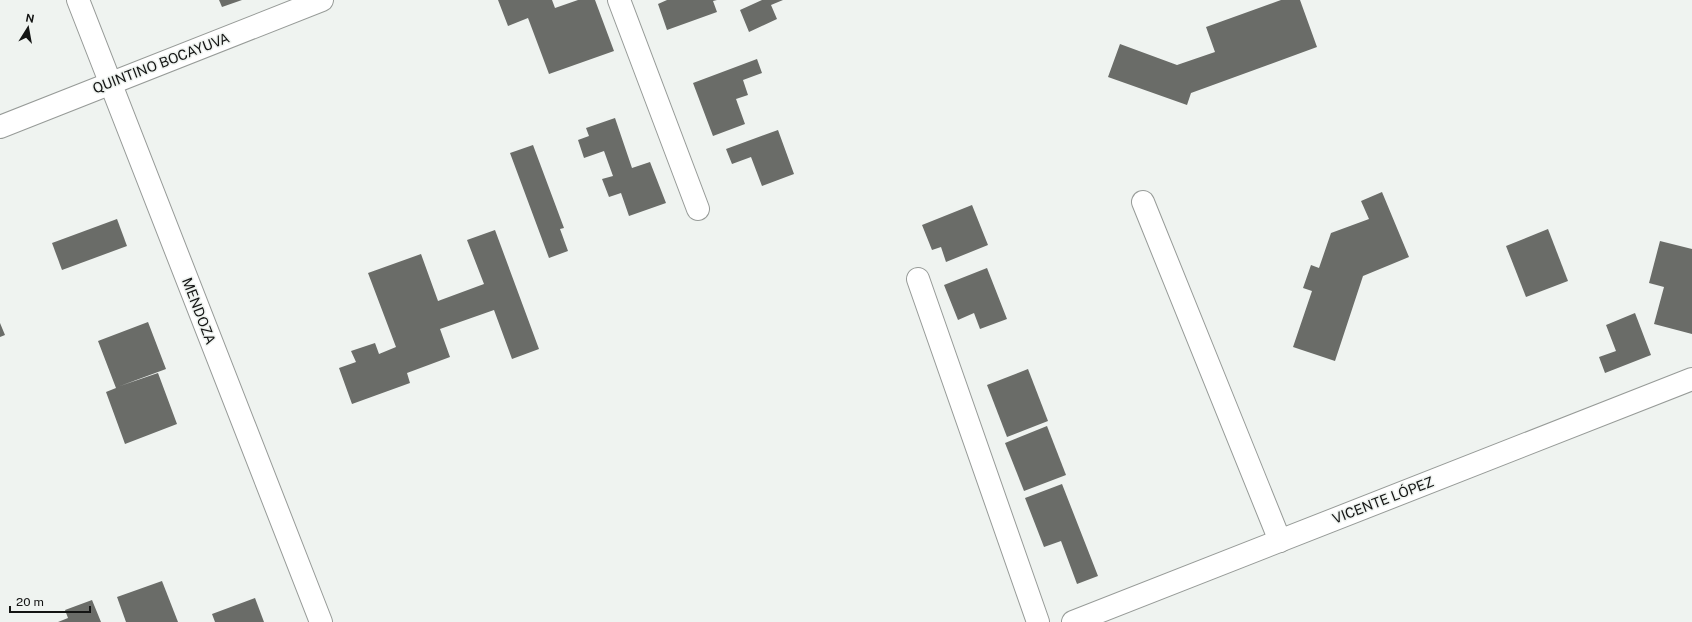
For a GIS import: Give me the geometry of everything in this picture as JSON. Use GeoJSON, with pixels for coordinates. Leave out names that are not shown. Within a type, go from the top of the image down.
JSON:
{"type":"FeatureCollection","features":[{"type":"Feature","properties":{"kind":"street","name":"MENDOZA"},"geometry":{"type":"LineString","coordinates":[[78,0],[321,622]]}},
{"type":"Feature","properties":{"kind":"street","name":"QUINTINO BOCAYUVA"},"geometry":{"type":"LineString","coordinates":[[0,128],[110,82],[322,0]]}},
{"type":"Feature","properties":{"kind":"street"},"geometry":{"type":"LineString","coordinates":[[619,0],[698,209]]}},
{"type":"Feature","properties":{"kind":"street"},"geometry":{"type":"LineString","coordinates":[[1143,202],[1280,541]]}},
{"type":"Feature","properties":{"kind":"street"},"geometry":{"type":"LineString","coordinates":[[918,280],[1038,622]]}},
{"type":"Feature","properties":{"kind":"street","name":"VICENTE LÓPEZ"},"geometry":{"type":"LineString","coordinates":[[1073,622],[1692,379]]}},
{"type":"Feature","properties":{"kind":"building"},"geometry":{"type":"Polygon","coordinates":[[[219,0],[242,0],[222,7],[219,0]]]}},
{"type":"Feature","properties":{"kind":"building"},"geometry":{"type":"Polygon","coordinates":[[[498,0],[552,0],[555,8],[578,0],[595,0],[614,51],[549,74],[528,18],[508,26],[498,0]]]}},
{"type":"Feature","properties":{"kind":"building"},"geometry":{"type":"Polygon","coordinates":[[[667,0],[717,0],[713,1],[717,12],[667,30],[658,4],[667,0]]]}},
{"type":"Feature","properties":{"kind":"building"},"geometry":{"type":"Polygon","coordinates":[[[762,0],[783,0],[771,5],[777,19],[749,32],[740,10],[762,0]]]}},
{"type":"Feature","properties":{"kind":"building"},"geometry":{"type":"Polygon","coordinates":[[[1281,0],[1300,0],[1317,47],[1191,93],[1187,105],[1108,77],[1120,44],[1177,65],[1215,52],[1206,27],[1281,0]]]}},
{"type":"Feature","properties":{"kind":"building"},"geometry":{"type":"Polygon","coordinates":[[[757,59],[762,73],[743,80],[748,95],[736,99],[745,124],[713,136],[693,83],[757,59]]]}},
{"type":"Feature","properties":{"kind":"building"},"geometry":{"type":"Polygon","coordinates":[[[615,118],[632,168],[650,162],[666,203],[629,216],[621,193],[609,197],[602,179],[613,176],[604,151],[584,158],[578,140],[589,136],[586,128],[615,118]]]}},
{"type":"Feature","properties":{"kind":"building"},"geometry":{"type":"Polygon","coordinates":[[[778,130],[794,174],[762,186],[751,157],[732,164],[726,149],[778,130]]]}},
{"type":"Feature","properties":{"kind":"building"},"geometry":{"type":"Polygon","coordinates":[[[533,145],[564,228],[560,229],[568,251],[549,258],[510,153],[533,145]]]}},
{"type":"Feature","properties":{"kind":"building"},"geometry":{"type":"Polygon","coordinates":[[[1382,192],[1409,257],[1363,276],[1335,361],[1293,347],[1312,291],[1303,288],[1311,265],[1319,268],[1331,233],[1369,219],[1361,201],[1382,192]]]}},
{"type":"Feature","properties":{"kind":"building"},"geometry":{"type":"Polygon","coordinates":[[[972,205],[988,245],[946,262],[941,247],[932,250],[922,225],[972,205]]]}},
{"type":"Feature","properties":{"kind":"building"},"geometry":{"type":"Polygon","coordinates":[[[117,219],[127,246],[62,270],[52,243],[117,219]]]}},
{"type":"Feature","properties":{"kind":"building"},"geometry":{"type":"Polygon","coordinates":[[[1548,229],[1568,281],[1526,297],[1506,246],[1548,229]]]}},
{"type":"Feature","properties":{"kind":"building"},"geometry":{"type":"Polygon","coordinates":[[[495,230],[539,349],[512,359],[494,310],[440,329],[450,357],[407,373],[410,383],[352,404],[339,368],[356,362],[351,351],[375,343],[379,354],[396,347],[368,273],[421,254],[438,301],[484,284],[467,240],[495,230]]]}},
{"type":"Feature","properties":{"kind":"building"},"geometry":{"type":"Polygon","coordinates":[[[1660,241],[1692,249],[1692,334],[1654,324],[1664,287],[1649,283],[1660,241]]]}},
{"type":"Feature","properties":{"kind":"building"},"geometry":{"type":"Polygon","coordinates":[[[987,268],[1007,319],[980,329],[974,313],[958,320],[944,285],[987,268]]]}},
{"type":"Feature","properties":{"kind":"building"},"geometry":{"type":"Polygon","coordinates":[[[1635,313],[1651,355],[1605,373],[1599,357],[1616,351],[1606,325],[1635,313]]]}},
{"type":"Feature","properties":{"kind":"building"},"geometry":{"type":"Polygon","coordinates":[[[148,322],[166,369],[120,386],[158,373],[177,424],[125,444],[106,392],[116,388],[98,341],[148,322]]]}},
{"type":"Feature","properties":{"kind":"building"},"geometry":{"type":"Polygon","coordinates":[[[0,323],[5,335],[0,337],[0,323]]]}},
{"type":"Feature","properties":{"kind":"building"},"geometry":{"type":"Polygon","coordinates":[[[1028,369],[1048,421],[1007,437],[987,385],[1028,369]]]}},
{"type":"Feature","properties":{"kind":"building"},"geometry":{"type":"Polygon","coordinates":[[[1047,426],[1066,475],[1024,491],[1005,443],[1047,426]]]}},
{"type":"Feature","properties":{"kind":"building"},"geometry":{"type":"Polygon","coordinates":[[[1062,484],[1098,576],[1077,584],[1061,541],[1044,547],[1025,498],[1062,484]]]}},
{"type":"Feature","properties":{"kind":"building"},"geometry":{"type":"Polygon","coordinates":[[[162,581],[178,622],[126,622],[117,597],[162,581]]]}},
{"type":"Feature","properties":{"kind":"building"},"geometry":{"type":"Polygon","coordinates":[[[255,598],[264,622],[215,622],[212,614],[255,598]]]}},
{"type":"Feature","properties":{"kind":"building"},"geometry":{"type":"Polygon","coordinates":[[[92,600],[101,622],[58,622],[68,618],[65,610],[92,600]]]}}]}
